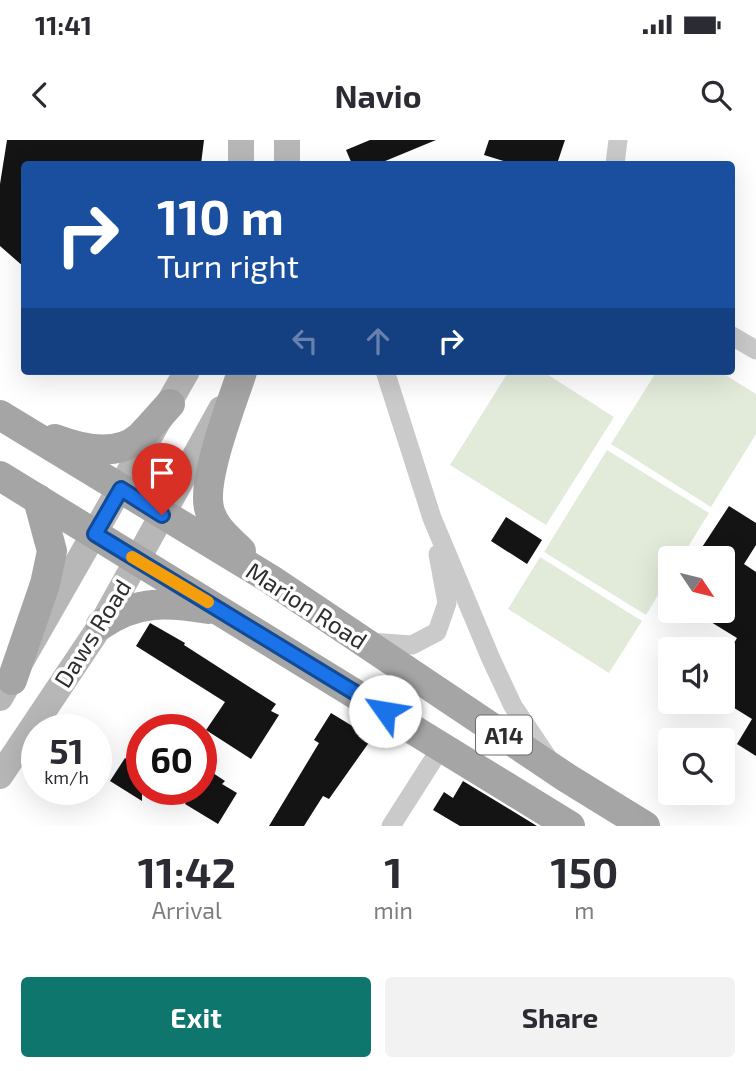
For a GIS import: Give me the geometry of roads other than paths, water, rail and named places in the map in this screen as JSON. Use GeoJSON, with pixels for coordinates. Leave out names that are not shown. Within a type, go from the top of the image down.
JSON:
{"type":"FeatureCollection","features":[{"type":"Feature","properties":{"kind":"main road"},"geometry":{"type":"LineString","coordinates":[[241,140],[241,161]]}},
{"type":"Feature","properties":{"kind":"main road"},"geometry":{"type":"LineString","coordinates":[[287,140],[287,161]]}},
{"type":"Feature","properties":{"kind":"main road","name":"Daws Road"},"geometry":{"type":"LineString","coordinates":[[6,689],[185,375]]}},
{"type":"Feature","properties":{"kind":"main road","name":"Daws Road"},"geometry":{"type":"LineString","coordinates":[[0,776],[101,625],[240,375]]}},
{"type":"Feature","properties":{"kind":"main road"},"geometry":{"type":"LineString","coordinates":[[241,375],[211,469],[208,506],[217,527],[270,579]]}},
{"type":"Feature","properties":{"kind":"main road"},"geometry":{"type":"LineString","coordinates":[[8,420],[70,445],[118,448],[138,439],[170,404]]}},
{"type":"Feature","properties":{"kind":"main road","name":"Marion Road"},"geometry":{"type":"LineString","coordinates":[[8,420],[270,579],[557,772],[645,826]]}},
{"type":"Feature","properties":{"kind":"main road","name":"Marion Road"},"geometry":{"type":"LineString","coordinates":[[0,476],[570,826]]}},
{"type":"Feature","properties":{"kind":"main road"},"geometry":{"type":"LineString","coordinates":[[6,689],[45,584],[52,551],[38,499]]}},
{"type":"Feature","properties":{"kind":"main road"},"geometry":{"type":"LineString","coordinates":[[101,625],[133,608],[151,605],[175,604],[223,612]]}},
{"type":"Feature","properties":{"kind":"street"},"geometry":{"type":"LineString","coordinates":[[615,161],[618,140]]}},
{"type":"Feature","properties":{"kind":"street"},"geometry":{"type":"LineString","coordinates":[[735,338],[756,350]]}},
{"type":"Feature","properties":{"kind":"street"},"geometry":{"type":"LineString","coordinates":[[385,375],[432,518],[491,659],[513,706],[557,772]]}},
{"type":"Feature","properties":{"kind":"street"},"geometry":{"type":"LineString","coordinates":[[364,642],[412,645],[438,632],[447,603],[432,518]]}},
{"type":"Feature","properties":{"kind":"street"},"geometry":{"type":"LineString","coordinates":[[391,826],[442,746]]}}]}
